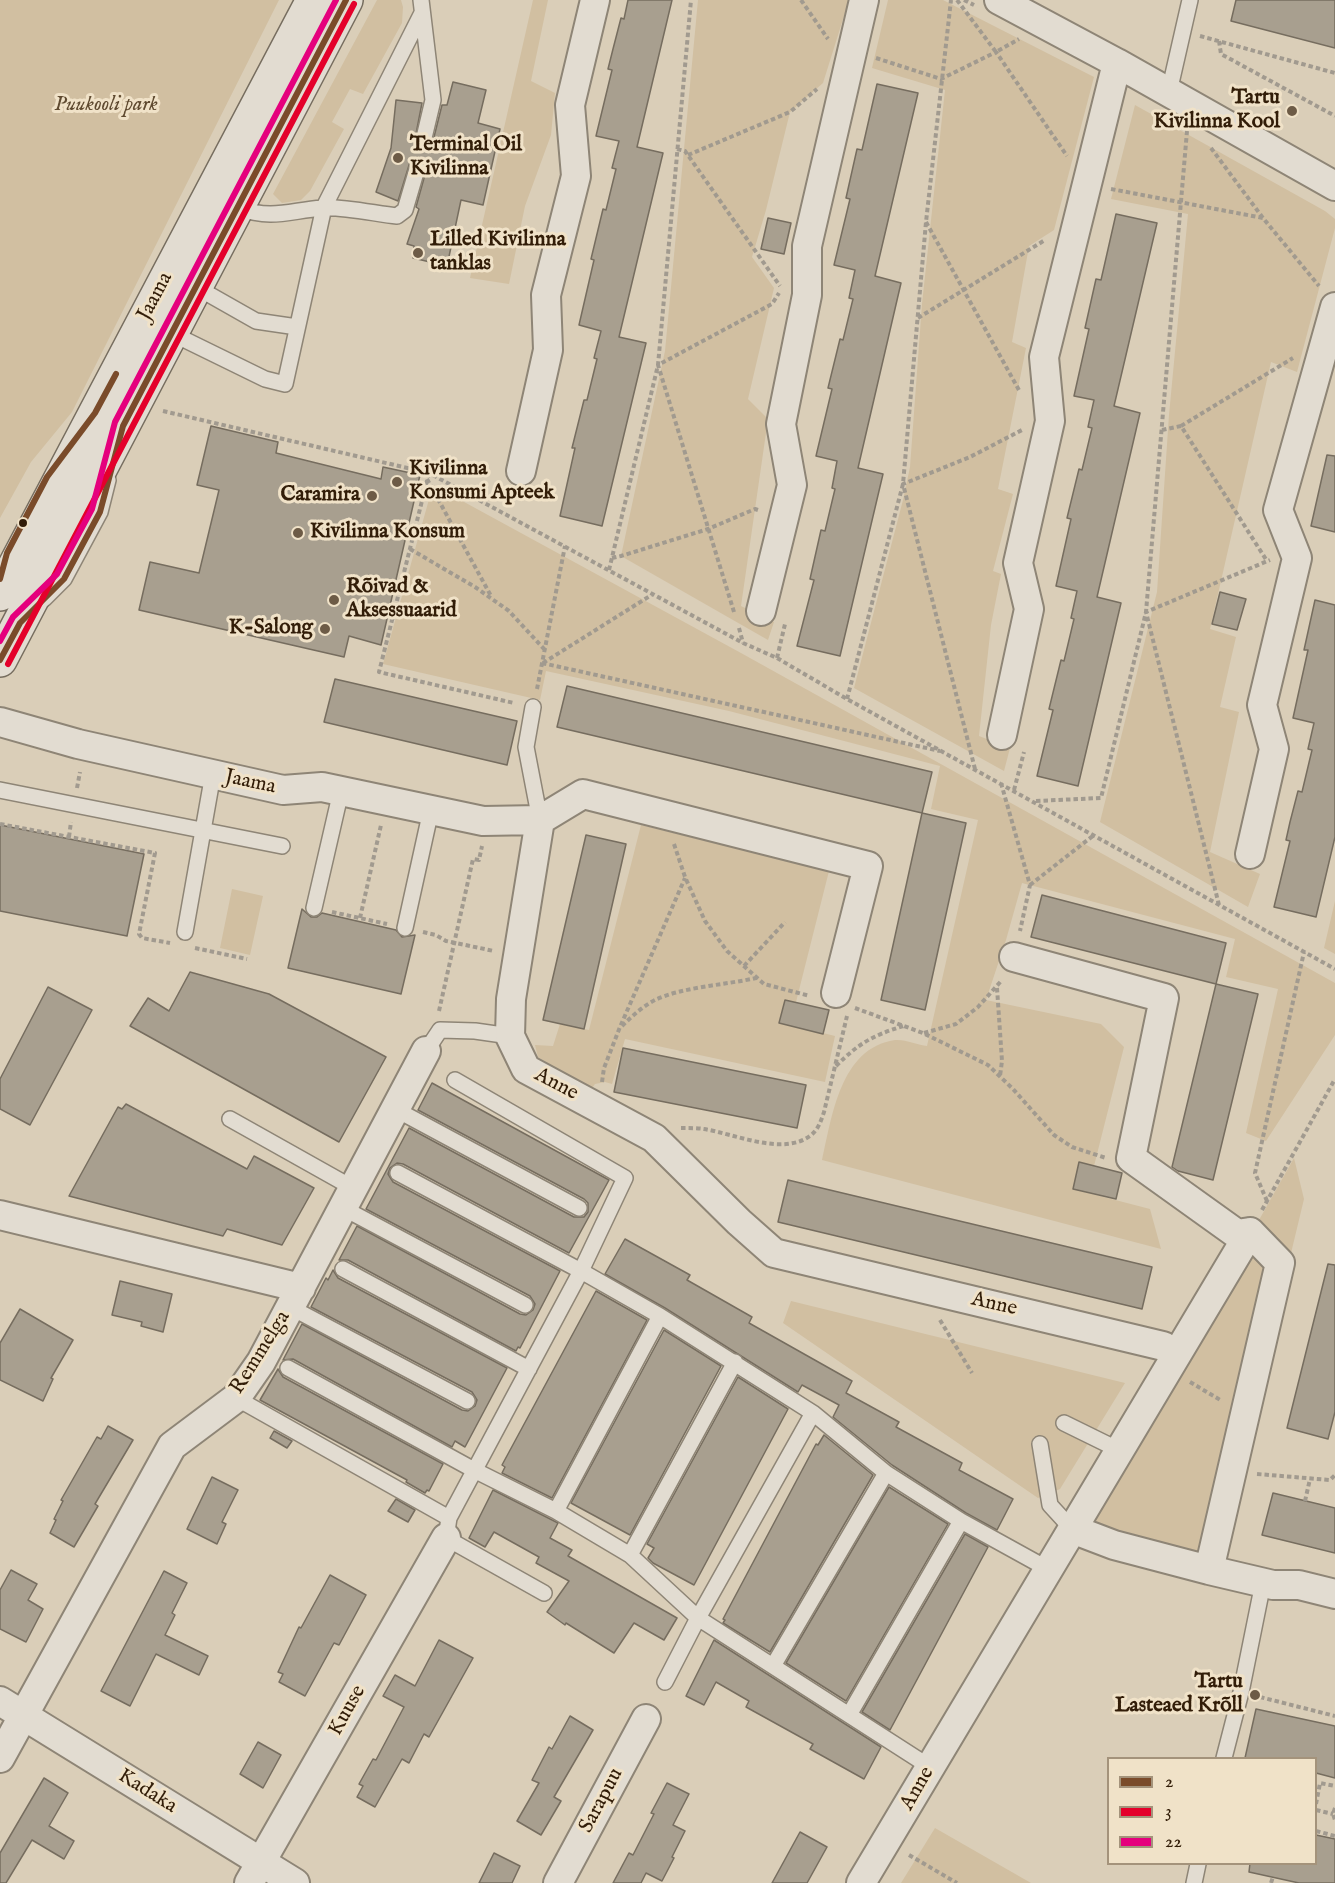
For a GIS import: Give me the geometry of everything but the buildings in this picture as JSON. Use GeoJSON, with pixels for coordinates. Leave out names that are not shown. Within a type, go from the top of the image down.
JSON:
{"type":"FeatureCollection","features":[{"type":"Feature","properties":{"kind":"main road","name":"Jaama"},"geometry":{"type":"LineString","coordinates":[[0,660],[20,623],[109,420],[313,0]]}},
{"type":"Feature","properties":{"kind":"main road","name":"Jaama"},"geometry":{"type":"LineString","coordinates":[[0,594],[109,420],[171,333],[346,0]]}},
{"type":"Feature","properties":{"kind":"street"},"geometry":{"type":"LineString","coordinates":[[521,471],[548,350],[546,295],[576,176],[570,105],[595,0]]}},
{"type":"Feature","properties":{"kind":"street"},"geometry":{"type":"LineString","coordinates":[[761,611],[792,485],[781,424],[807,295],[807,246],[864,0]]}},
{"type":"Feature","properties":{"kind":"street"},"geometry":{"type":"LineString","coordinates":[[999,0],[1117,63],[1335,186]]}},
{"type":"Feature","properties":{"kind":"street"},"geometry":{"type":"LineString","coordinates":[[1002,735],[1029,609],[1018,562],[1050,421],[1044,357],[1117,63]]}},
{"type":"Feature","properties":{"kind":"street"},"geometry":{"type":"LineString","coordinates":[[1250,854],[1274,749],[1262,705],[1297,558],[1278,510],[1326,339],[1328,297]]}},
{"type":"Feature","properties":{"kind":"street","name":"Jaama"},"geometry":{"type":"LineString","coordinates":[[0,722],[78,744],[282,790],[322,787],[488,822],[540,820]]}},
{"type":"Feature","properties":{"kind":"street"},"geometry":{"type":"LineString","coordinates":[[540,820],[583,794],[868,866],[826,996]]}},
{"type":"Feature","properties":{"kind":"street","name":"Anne"},"geometry":{"type":"LineString","coordinates":[[540,820],[511,999],[510,1036],[526,1069],[654,1138],[739,1222],[774,1253],[1163,1346],[1179,1365]]}},
{"type":"Feature","properties":{"kind":"street"},"geometry":{"type":"LineString","coordinates":[[1014,957],[1164,998],[1131,1158],[1237,1234],[1250,1232],[1280,1263],[1209,1570]]}},
{"type":"Feature","properties":{"kind":"street","name":"Remmelga"},"geometry":{"type":"LineString","coordinates":[[0,1758],[172,1446],[236,1398],[261,1362],[429,1046]]}},
{"type":"Feature","properties":{"kind":"street"},"geometry":{"type":"LineString","coordinates":[[0,1215],[295,1297]]}},
{"type":"Feature","properties":{"kind":"street","name":"Anne"},"geometry":{"type":"LineString","coordinates":[[861,1883],[1119,1450],[1179,1365],[1250,1232]]}},
{"type":"Feature","properties":{"kind":"street","name":"Kuuse"},"geometry":{"type":"LineString","coordinates":[[255,1873],[448,1528]]}},
{"type":"Feature","properties":{"kind":"street"},"geometry":{"type":"LineString","coordinates":[[1072,1529],[1114,1545],[1209,1570],[1273,1585],[1299,1585],[1335,1594]]}},
{"type":"Feature","properties":{"kind":"street","name":"Kadaka"},"geometry":{"type":"LineString","coordinates":[[0,1701],[255,1873],[295,1883]]}},
{"type":"Feature","properties":{"kind":"street","name":"Sarapuu"},"geometry":{"type":"LineString","coordinates":[[558,1883],[646,1719]]}},
{"type":"Feature","properties":{"kind":"lane"},"geometry":{"type":"LineString","coordinates":[[1169,92],[1190,0]]}},
{"type":"Feature","properties":{"kind":"lane"},"geometry":{"type":"LineString","coordinates":[[422,7],[433,100],[423,142]]}},
{"type":"Feature","properties":{"kind":"lane"},"geometry":{"type":"LineString","coordinates":[[171,333],[265,379],[285,384],[324,207],[422,7]]}},
{"type":"Feature","properties":{"kind":"lane"},"geometry":{"type":"LineString","coordinates":[[238,208],[256,214],[283,214],[324,207],[398,216],[405,210],[417,169]]}},
{"type":"Feature","properties":{"kind":"lane"},"geometry":{"type":"LineString","coordinates":[[196,287],[256,321],[297,327]]}},
{"type":"Feature","properties":{"kind":"lane"},"geometry":{"type":"LineString","coordinates":[[0,579],[7,553],[47,477],[109,420]]}},
{"type":"Feature","properties":{"kind":"lane"},"geometry":{"type":"LineString","coordinates":[[533,707],[526,747],[540,820]]}},
{"type":"Feature","properties":{"kind":"lane"},"geometry":{"type":"LineString","coordinates":[[184,932],[213,774]]}},
{"type":"Feature","properties":{"kind":"lane"},"geometry":{"type":"LineString","coordinates":[[0,790],[282,846]]}},
{"type":"Feature","properties":{"kind":"lane"},"geometry":{"type":"LineString","coordinates":[[314,908],[341,791]]}},
{"type":"Feature","properties":{"kind":"lane"},"geometry":{"type":"LineString","coordinates":[[405,928],[431,810]]}},
{"type":"Feature","properties":{"kind":"lane"},"geometry":{"type":"LineString","coordinates":[[429,1046],[440,1030],[475,1031],[510,1036]]}},
{"type":"Feature","properties":{"kind":"lane"},"geometry":{"type":"LineString","coordinates":[[448,1528],[474,1470],[581,1271],[625,1178],[455,1080]]}},
{"type":"Feature","properties":{"kind":"lane"},"geometry":{"type":"LineString","coordinates":[[395,1109],[579,1208]]}},
{"type":"Feature","properties":{"kind":"lane"},"geometry":{"type":"LineString","coordinates":[[230,1119],[348,1198],[525,1305]]}},
{"type":"Feature","properties":{"kind":"lane"},"geometry":{"type":"LineString","coordinates":[[398,1173],[660,1316],[813,1413],[886,1473],[961,1521],[1048,1569]]}},
{"type":"Feature","properties":{"kind":"lane"},"geometry":{"type":"LineString","coordinates":[[343,1269],[529,1369]]}},
{"type":"Feature","properties":{"kind":"lane"},"geometry":{"type":"LineString","coordinates":[[295,1297],[467,1401]]}},
{"type":"Feature","properties":{"kind":"lane"},"geometry":{"type":"LineString","coordinates":[[556,1511],[660,1316]]}},
{"type":"Feature","properties":{"kind":"lane"},"geometry":{"type":"LineString","coordinates":[[630,1555],[735,1362]]}},
{"type":"Feature","properties":{"kind":"lane"},"geometry":{"type":"LineString","coordinates":[[288,1368],[474,1470],[556,1511],[630,1555],[698,1618],[930,1767]]}},
{"type":"Feature","properties":{"kind":"lane"},"geometry":{"type":"LineString","coordinates":[[236,1398],[448,1528],[544,1593]]}},
{"type":"Feature","properties":{"kind":"lane"},"geometry":{"type":"LineString","coordinates":[[665,1682],[698,1618],[813,1413]]}},
{"type":"Feature","properties":{"kind":"lane"},"geometry":{"type":"LineString","coordinates":[[1064,1423],[1119,1450]]}},
{"type":"Feature","properties":{"kind":"lane"},"geometry":{"type":"LineString","coordinates":[[1040,1444],[1050,1505],[1072,1529]]}},
{"type":"Feature","properties":{"kind":"lane"},"geometry":{"type":"LineString","coordinates":[[773,1666],[886,1473]]}},
{"type":"Feature","properties":{"kind":"lane"},"geometry":{"type":"LineString","coordinates":[[849,1715],[961,1521]]}},
{"type":"Feature","properties":{"kind":"lane"},"geometry":{"type":"LineString","coordinates":[[1224,1757],[1241,1692],[1263,1582]]}},
{"type":"Feature","properties":{"kind":"lane"},"geometry":{"type":"LineString","coordinates":[[1194,1883],[1198,1865]]}},
{"type":"Feature","properties":{"kind":"path"},"geometry":{"type":"LineString","coordinates":[[609,570],[658,365],[691,0]]}},
{"type":"Feature","properties":{"kind":"path"},"geometry":{"type":"LineString","coordinates":[[801,0],[850,60],[941,79],[1028,35]]}},
{"type":"Feature","properties":{"kind":"path"},"geometry":{"type":"LineString","coordinates":[[847,699],[903,484],[926,222],[951,0]]}},
{"type":"Feature","properties":{"kind":"path"},"geometry":{"type":"LineString","coordinates":[[957,0],[996,52],[1087,184],[1181,204],[1263,218]]}},
{"type":"Feature","properties":{"kind":"path"},"geometry":{"type":"LineString","coordinates":[[1183,31],[1335,73]]}},
{"type":"Feature","properties":{"kind":"path"},"geometry":{"type":"LineString","coordinates":[[1219,41],[1221,54],[1335,116]]}},
{"type":"Feature","properties":{"kind":"path"},"geometry":{"type":"LineString","coordinates":[[687,155],[790,112],[823,83]]}},
{"type":"Feature","properties":{"kind":"path"},"geometry":{"type":"LineString","coordinates":[[1033,801],[1101,798],[1146,612],[1188,121]]}},
{"type":"Feature","properties":{"kind":"path"},"geometry":{"type":"LineString","coordinates":[[1208,144],[1263,218],[1328,297]]}},
{"type":"Feature","properties":{"kind":"path"},"geometry":{"type":"LineString","coordinates":[[658,365],[772,304],[782,288],[685,151],[677,149]]}},
{"type":"Feature","properties":{"kind":"path"},"geometry":{"type":"LineString","coordinates":[[926,222],[1025,402]]}},
{"type":"Feature","properties":{"kind":"path"},"geometry":{"type":"LineString","coordinates":[[918,318],[1049,238]]}},
{"type":"Feature","properties":{"kind":"path"},"geometry":{"type":"LineString","coordinates":[[1162,429],[1181,426],[1326,339]]}},
{"type":"Feature","properties":{"kind":"path"},"geometry":{"type":"LineString","coordinates":[[658,365],[743,643]]}},
{"type":"Feature","properties":{"kind":"path"},"geometry":{"type":"LineString","coordinates":[[154,409],[429,473],[743,643],[777,658],[1334,968],[1335,961]]}},
{"type":"Feature","properties":{"kind":"path"},"geometry":{"type":"LineString","coordinates":[[1181,426],[1267,561]]}},
{"type":"Feature","properties":{"kind":"path"},"geometry":{"type":"LineString","coordinates":[[903,484],[970,457],[1027,427]]}},
{"type":"Feature","properties":{"kind":"path"},"geometry":{"type":"LineString","coordinates":[[429,473],[379,672],[533,707],[565,546]]}},
{"type":"Feature","properties":{"kind":"path"},"geometry":{"type":"LineString","coordinates":[[428,479],[493,599]]}},
{"type":"Feature","properties":{"kind":"path"},"geometry":{"type":"LineString","coordinates":[[903,484],[975,769]]}},
{"type":"Feature","properties":{"kind":"path"},"geometry":{"type":"LineString","coordinates":[[612,558],[708,530],[755,509],[784,516]]}},
{"type":"Feature","properties":{"kind":"path"},"geometry":{"type":"LineString","coordinates":[[410,549],[475,586],[509,611],[544,650]]}},
{"type":"Feature","properties":{"kind":"path"},"geometry":{"type":"LineString","coordinates":[[1146,612],[1267,561],[1297,558]]}},
{"type":"Feature","properties":{"kind":"path"},"geometry":{"type":"LineString","coordinates":[[542,663],[654,594]]}},
{"type":"Feature","properties":{"kind":"path"},"geometry":{"type":"LineString","coordinates":[[1146,612],[1219,905]]}},
{"type":"Feature","properties":{"kind":"path"},"geometry":{"type":"LineString","coordinates":[[542,663],[944,752]]}},
{"type":"Feature","properties":{"kind":"path"},"geometry":{"type":"LineString","coordinates":[[923,1033],[956,1024],[978,1007],[997,987],[1014,957],[1030,885],[1001,783]]}},
{"type":"Feature","properties":{"kind":"path"},"geometry":{"type":"LineString","coordinates":[[360,918],[387,801]]}},
{"type":"Feature","properties":{"kind":"path"},"geometry":{"type":"LineString","coordinates":[[665,815],[685,878],[705,921],[727,951],[764,984],[826,996]]}},
{"type":"Feature","properties":{"kind":"path"},"geometry":{"type":"LineString","coordinates":[[429,1046],[473,859],[479,860],[488,822]]}},
{"type":"Feature","properties":{"kind":"path"},"geometry":{"type":"LineString","coordinates":[[0,824],[155,853]]}},
{"type":"Feature","properties":{"kind":"path"},"geometry":{"type":"LineString","coordinates":[[1030,885],[1094,835]]}},
{"type":"Feature","properties":{"kind":"path"},"geometry":{"type":"LineString","coordinates":[[597,1107],[604,1068],[685,878]]}},
{"type":"Feature","properties":{"kind":"path"},"geometry":{"type":"LineString","coordinates":[[314,908],[436,935],[446,941],[518,957]]}},
{"type":"Feature","properties":{"kind":"path"},"geometry":{"type":"LineString","coordinates":[[744,966],[785,922]]}},
{"type":"Feature","properties":{"kind":"path"},"geometry":{"type":"LineString","coordinates":[[1268,1201],[1255,1173],[1304,952]]}},
{"type":"Feature","properties":{"kind":"path"},"geometry":{"type":"LineString","coordinates":[[620,1028],[641,1008],[657,999],[697,988],[756,978]]}},
{"type":"Feature","properties":{"kind":"path"},"geometry":{"type":"LineString","coordinates":[[997,987],[1002,1060],[1000,1077]]}},
{"type":"Feature","properties":{"kind":"path"},"geometry":{"type":"LineString","coordinates":[[672,1127],[704,1129],[767,1144],[798,1142],[811,1135],[819,1126],[824,1112],[849,1006],[923,1033],[988,1065],[1054,1135],[1072,1147],[1104,1157],[1140,1163]]}},
{"type":"Feature","properties":{"kind":"path"},"geometry":{"type":"LineString","coordinates":[[835,1066],[855,1047],[876,1034],[903,1025]]}},
{"type":"Feature","properties":{"kind":"path"},"geometry":{"type":"LineString","coordinates":[[1250,1232],[1335,1079]]}},
{"type":"Feature","properties":{"kind":"path"},"geometry":{"type":"LineString","coordinates":[[942,1293],[940,1322],[972,1373]]}},
{"type":"Feature","properties":{"kind":"path"},"geometry":{"type":"LineString","coordinates":[[1179,1365],[1245,1414]]}},
{"type":"Feature","properties":{"kind":"path"},"geometry":{"type":"LineString","coordinates":[[1232,1472],[1330,1480],[1335,1483]]}},
{"type":"Feature","properties":{"kind":"path"},"geometry":{"type":"LineString","coordinates":[[1330,1480],[1335,1475]]}},
{"type":"Feature","properties":{"kind":"path"},"geometry":{"type":"LineString","coordinates":[[1305,1501],[1310,1479]]}},
{"type":"Feature","properties":{"kind":"path"},"geometry":{"type":"LineString","coordinates":[[1241,1692],[1335,1716]]}},
{"type":"Feature","properties":{"kind":"path"},"geometry":{"type":"LineString","coordinates":[[1317,1799],[1320,1783],[1335,1786]]}},
{"type":"Feature","properties":{"kind":"path"},"geometry":{"type":"LineString","coordinates":[[1335,1808],[1333,1814],[1335,1820]]}},
{"type":"Feature","properties":{"kind":"path"},"geometry":{"type":"LineString","coordinates":[[1317,1810],[1333,1814]]}},
{"type":"Feature","properties":{"kind":"path"},"geometry":{"type":"LineString","coordinates":[[1317,1831],[1335,1836]]}},
{"type":"Feature","properties":{"kind":"path"},"geometry":{"type":"LineString","coordinates":[[886,1842],[957,1883]]}},
{"type":"Feature","properties":{"kind":"path"},"geometry":{"type":"LineString","coordinates":[[1271,1883],[1273,1877]]}},
{"type":"Feature","properties":{"kind":"green space","name":"Puukooli park"},"geometry":{"type":"Polygon","coordinates":[[[0,0],[279,0],[72,412],[31,462],[0,518],[0,0]]]}},
{"type":"Feature","properties":{"kind":"green space"},"geometry":{"type":"Polygon","coordinates":[[[377,0],[401,0],[402,23],[363,94],[350,89],[332,122],[344,129],[310,191],[301,200],[282,203],[273,194],[377,0]]]}},
{"type":"Feature","properties":{"kind":"green space"},"geometry":{"type":"Polygon","coordinates":[[[533,0],[548,0],[531,81],[555,93],[551,135],[525,206],[509,284],[470,278],[533,0]]]}},
{"type":"Feature","properties":{"kind":"green space"},"geometry":{"type":"Polygon","coordinates":[[[698,0],[849,0],[823,83],[790,112],[752,257],[774,288],[748,399],[768,419],[741,606],[774,622],[768,640],[621,556],[665,351],[698,0]]]}},
{"type":"Feature","properties":{"kind":"green space"},"geometry":{"type":"Polygon","coordinates":[[[888,0],[943,0],[1094,77],[1054,230],[1029,246],[1012,342],[1026,348],[998,489],[1013,494],[993,571],[1001,574],[991,625],[979,736],[1010,748],[1004,771],[854,688],[910,467],[922,304],[945,90],[872,68],[888,0]]]}},
{"type":"Feature","properties":{"kind":"green space"},"geometry":{"type":"Polygon","coordinates":[[[1135,105],[1325,211],[1335,219],[1335,228],[1297,372],[1271,362],[1210,629],[1236,637],[1220,707],[1239,712],[1210,852],[1260,874],[1248,907],[1100,822],[1157,592],[1169,415],[1188,214],[1111,199],[1135,105]]]}},
{"type":"Feature","properties":{"kind":"green space"},"geometry":{"type":"Polygon","coordinates":[[[433,485],[1335,983],[1335,1035],[1266,1141],[1246,1133],[1278,989],[1226,977],[1235,939],[1022,883],[986,1000],[1101,1024],[1124,1047],[1094,1166],[1079,1163],[1073,1189],[1150,1209],[1161,1249],[822,1160],[835,1105],[850,1070],[862,1056],[876,1046],[895,1040],[927,1046],[978,820],[931,809],[940,766],[729,711],[546,671],[540,700],[383,664],[433,485]]]}},
{"type":"Feature","properties":{"kind":"green space"},"geometry":{"type":"Polygon","coordinates":[[[641,825],[829,871],[796,1002],[785,1000],[779,1022],[835,1036],[825,1082],[625,1039],[612,1084],[605,1082],[595,1084],[590,1091],[538,1057],[535,1045],[553,1046],[560,1024],[589,1030],[641,825]]]}},
{"type":"Feature","properties":{"kind":"green space"},"geometry":{"type":"Polygon","coordinates":[[[232,889],[263,896],[250,955],[220,948],[232,889]]]}},
{"type":"Feature","properties":{"kind":"green space"},"geometry":{"type":"Polygon","coordinates":[[[1335,901],[1335,954],[1324,948],[1335,901]]]}},
{"type":"Feature","properties":{"kind":"green space"},"geometry":{"type":"Polygon","coordinates":[[[1294,1158],[1304,1199],[1215,1570],[1079,1539],[1294,1158]]]}},
{"type":"Feature","properties":{"kind":"green space"},"geometry":{"type":"Polygon","coordinates":[[[791,1301],[1125,1383],[1060,1489],[1038,1498],[783,1323],[791,1301]]]}},
{"type":"Feature","properties":{"kind":"green space"},"geometry":{"type":"Polygon","coordinates":[[[935,1828],[1031,1883],[901,1883],[935,1828]]]}},
{"type":"Feature","properties":{"kind":"transit line","name":"22"},"geometry":{"type":"LineString","coordinates":[[0,641],[13,617],[57,574],[92,509],[115,422],[336,0]]}},
{"type":"Feature","properties":{"kind":"transit line","name":"2"},"geometry":{"type":"LineString","coordinates":[[0,660],[20,623],[64,579],[100,512],[123,426],[346,0]]}},
{"type":"Feature","properties":{"kind":"transit line","name":"3"},"geometry":{"type":"LineString","coordinates":[[8,664],[354,4]]}},
{"type":"Feature","properties":{"kind":"transit line","name":"2"},"geometry":{"type":"LineString","coordinates":[[0,579],[7,553],[47,477],[95,413],[116,374]]}},
{"type":"Feature","properties":{"kind":"place","name":"Tartu Kivilinna Kool"},"geometry":{"type":"Point","coordinates":[1292,111]}},
{"type":"Feature","properties":{"kind":"place","name":"Terminal Oil Kivilinna"},"geometry":{"type":"Point","coordinates":[398,158]}},
{"type":"Feature","properties":{"kind":"place","name":"Lilled Kivilinna tanklas"},"geometry":{"type":"Point","coordinates":[418,253]}},
{"type":"Feature","properties":{"kind":"place","name":"Kivilinna Konsumi Apteek"},"geometry":{"type":"Point","coordinates":[397,482]}},
{"type":"Feature","properties":{"kind":"place","name":"Caramira"},"geometry":{"type":"Point","coordinates":[372,496]}},
{"type":"Feature","properties":{"kind":"place","name":"Kivilinna Konsum"},"geometry":{"type":"Point","coordinates":[298,533]}},
{"type":"Feature","properties":{"kind":"place","name":"Rõivad & Aksessuaarid"},"geometry":{"type":"Point","coordinates":[334,600]}},
{"type":"Feature","properties":{"kind":"place","name":"K-Salong"},"geometry":{"type":"Point","coordinates":[325,629]}},
{"type":"Feature","properties":{"kind":"place","name":"Tartu Lasteaed Krõll"},"geometry":{"type":"Point","coordinates":[1255,1695]}}]}
